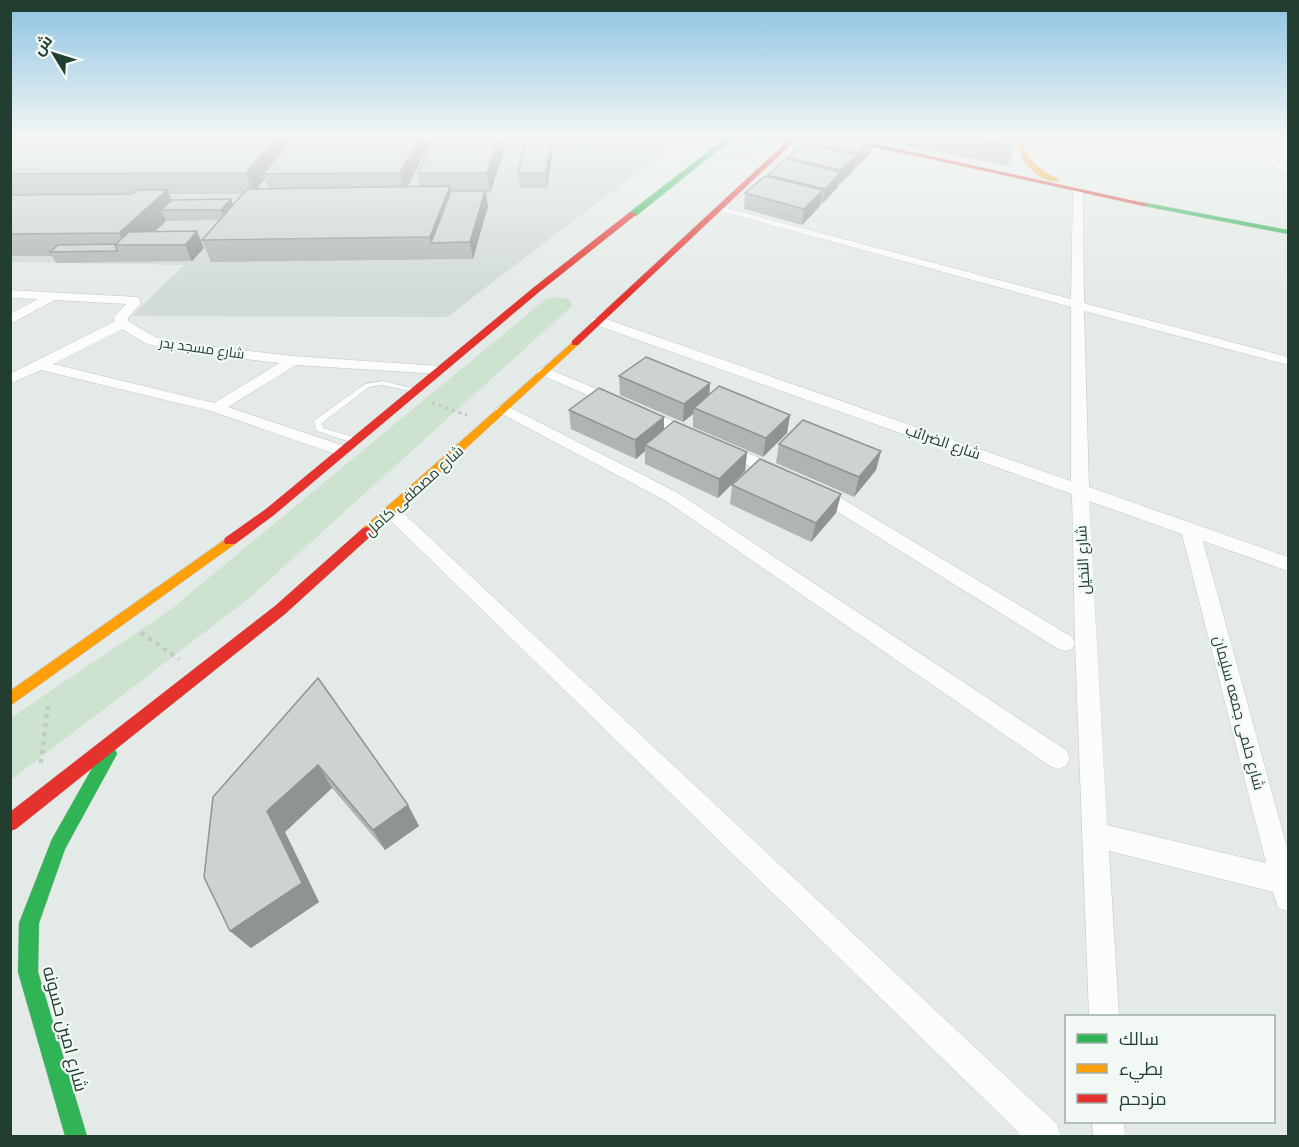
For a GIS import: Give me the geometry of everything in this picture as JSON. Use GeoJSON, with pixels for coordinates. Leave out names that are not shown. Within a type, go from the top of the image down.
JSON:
{"type":"FeatureCollection","features":[{"type":"Feature","properties":{"kind":"main road"},"geometry":{"type":"LineString","coordinates":[[10,700],[123,621],[270,512],[439,369],[665,189]]}},
{"type":"Feature","properties":{"kind":"main road","name":"شارع مصطفى كامل"},"geometry":{"type":"LineString","coordinates":[[10,823],[280,610],[392,512],[740,189]]}},
{"type":"Feature","properties":{"kind":"main road"},"geometry":{"type":"LineString","coordinates":[[1067,189],[1288,232]]}},
{"type":"Feature","properties":{"kind":"main road"},"geometry":{"type":"LineString","coordinates":[[1073,189],[1078,191]]}},
{"type":"Feature","properties":{"kind":"main road","name":"شارع امين حسونه"},"geometry":{"type":"LineString","coordinates":[[76,1137],[28,972],[29,923],[58,845],[99,769],[122,735]]}},
{"type":"Feature","properties":{"kind":"main road"},"geometry":{"type":"LineString","coordinates":[[14,926],[29,923]]}},
{"type":"Feature","properties":{"kind":"street","name":"شارع النخيل"},"geometry":{"type":"LineString","coordinates":[[1078,191],[1076,304],[1080,490],[1104,1015]]}},
{"type":"Feature","properties":{"kind":"street"},"geometry":{"type":"LineString","coordinates":[[718,210],[1288,361]]}},
{"type":"Feature","properties":{"kind":"street"},"geometry":{"type":"LineString","coordinates":[[10,294],[134,301],[121,317],[122,323],[10,380]]}},
{"type":"Feature","properties":{"kind":"street"},"geometry":{"type":"LineString","coordinates":[[10,320],[54,296]]}},
{"type":"Feature","properties":{"kind":"street","name":"شارع الضرائب"},"geometry":{"type":"LineString","coordinates":[[598,321],[1288,564]]}},
{"type":"Feature","properties":{"kind":"street","name":"شارع مسجد بدر"},"geometry":{"type":"LineString","coordinates":[[122,323],[150,340],[170,346],[293,360],[439,369]]}},
{"type":"Feature","properties":{"kind":"street"},"geometry":{"type":"LineString","coordinates":[[216,408],[293,360]]}},
{"type":"Feature","properties":{"kind":"street"},"geometry":{"type":"LineString","coordinates":[[40,365],[216,408],[341,451]]}},
{"type":"Feature","properties":{"kind":"street"},"geometry":{"type":"LineString","coordinates":[[544,371],[797,480],[1065,643]]}},
{"type":"Feature","properties":{"kind":"street"},"geometry":{"type":"LineString","coordinates":[[496,415],[672,497],[1058,758]]}},
{"type":"Feature","properties":{"kind":"street"},"geometry":{"type":"LineString","coordinates":[[392,512],[1045,1137]]}},
{"type":"Feature","properties":{"kind":"street","name":"شارع حلمى جمعه سليمان"},"geometry":{"type":"LineString","coordinates":[[1190,529],[1287,887]]}},
{"type":"Feature","properties":{"kind":"street"},"geometry":{"type":"LineString","coordinates":[[1095,835],[1287,887]]}},
{"type":"Feature","properties":{"kind":"lane"},"geometry":{"type":"LineString","coordinates":[[354,440],[320,429],[318,422],[363,387],[372,383],[382,383],[411,393]]}},
{"type":"Feature","properties":{"kind":"path"},"geometry":{"type":"LineString","coordinates":[[411,393],[496,415]]}},
{"type":"Feature","properties":{"kind":"path"},"geometry":{"type":"LineString","coordinates":[[123,621],[200,673]]}},
{"type":"Feature","properties":{"kind":"path"},"geometry":{"type":"LineString","coordinates":[[37,802],[51,671]]}},
{"type":"Feature","properties":{"kind":"shaded area"},"geometry":{"type":"Polygon","coordinates":[[[11,189],[616,189],[447,317],[132,316],[184,265],[11,262],[11,189]]]}},
{"type":"Feature","properties":{"kind":"green space"},"geometry":{"type":"Polygon","coordinates":[[[555,297],[571,301],[572,306],[247,600],[11,780],[11,718],[170,610],[546,299],[555,297]]]}},
{"type":"Feature","properties":{"kind":"building"},"geometry":{"type":"Polygon","coordinates":[[[247,189],[449,189],[430,237],[202,240],[247,189]]]}},
{"type":"Feature","properties":{"kind":"building"},"geometry":{"type":"Polygon","coordinates":[[[750,189],[823,190],[804,209],[745,193],[750,189]]]}},
{"type":"Feature","properties":{"kind":"building"},"geometry":{"type":"Polygon","coordinates":[[[138,190],[167,190],[119,233],[10,234],[10,195],[132,194],[138,190]]]}},
{"type":"Feature","properties":{"kind":"building"},"geometry":{"type":"Polygon","coordinates":[[[451,191],[485,191],[470,242],[431,243],[451,191]]]}},
{"type":"Feature","properties":{"kind":"building"},"geometry":{"type":"Polygon","coordinates":[[[231,199],[221,210],[161,210],[172,200],[231,199]]]}},
{"type":"Feature","properties":{"kind":"building"},"geometry":{"type":"Polygon","coordinates":[[[197,231],[185,245],[115,245],[129,232],[197,231]]]}},
{"type":"Feature","properties":{"kind":"building"},"geometry":{"type":"Polygon","coordinates":[[[116,244],[117,251],[50,252],[58,245],[116,244]]]}},
{"type":"Feature","properties":{"kind":"building"},"geometry":{"type":"Polygon","coordinates":[[[646,357],[710,383],[684,404],[619,376],[646,357]]]}},
{"type":"Feature","properties":{"kind":"building"},"geometry":{"type":"Polygon","coordinates":[[[719,386],[790,415],[766,438],[694,408],[719,386]]]}},
{"type":"Feature","properties":{"kind":"building"},"geometry":{"type":"Polygon","coordinates":[[[599,388],[664,417],[635,440],[569,410],[599,388]]]}},
{"type":"Feature","properties":{"kind":"building"},"geometry":{"type":"Polygon","coordinates":[[[803,420],[881,451],[859,477],[779,444],[803,420]]]}},
{"type":"Feature","properties":{"kind":"building"},"geometry":{"type":"Polygon","coordinates":[[[674,421],[747,452],[719,479],[645,445],[674,421]]]}},
{"type":"Feature","properties":{"kind":"building"},"geometry":{"type":"Polygon","coordinates":[[[760,459],[841,494],[816,523],[732,485],[760,459]]]}},
{"type":"Feature","properties":{"kind":"building"},"geometry":{"type":"Polygon","coordinates":[[[318,678],[408,805],[373,830],[318,765],[267,811],[302,883],[230,931],[204,877],[213,797],[318,678]]]}},
{"type":"Feature","properties":{"kind":"traffic: fast"},"geometry":{"type":"LineString","coordinates":[[633,214],[666,189]]}},
{"type":"Feature","properties":{"kind":"traffic: fast"},"geometry":{"type":"LineString","coordinates":[[1144,204],[1288,232]]}},
{"type":"Feature","properties":{"kind":"traffic: fast"},"geometry":{"type":"LineString","coordinates":[[76,1136],[28,972],[29,923],[58,845],[109,754]]}},
{"type":"Feature","properties":{"kind":"traffic: slow"},"geometry":{"type":"LineString","coordinates":[[368,531],[575,343]]}},
{"type":"Feature","properties":{"kind":"traffic: slow"},"geometry":{"type":"LineString","coordinates":[[10,700],[230,541]]}},
{"type":"Feature","properties":{"kind":"traffic: jam"},"geometry":{"type":"LineString","coordinates":[[575,343],[741,189]]}},
{"type":"Feature","properties":{"kind":"traffic: jam"},"geometry":{"type":"LineString","coordinates":[[1072,189],[1144,204]]}},
{"type":"Feature","properties":{"kind":"traffic: jam"},"geometry":{"type":"LineString","coordinates":[[230,541],[270,512],[536,290],[633,214]]}},
{"type":"Feature","properties":{"kind":"traffic: jam"},"geometry":{"type":"LineString","coordinates":[[10,823],[280,610],[368,531]]}}]}
